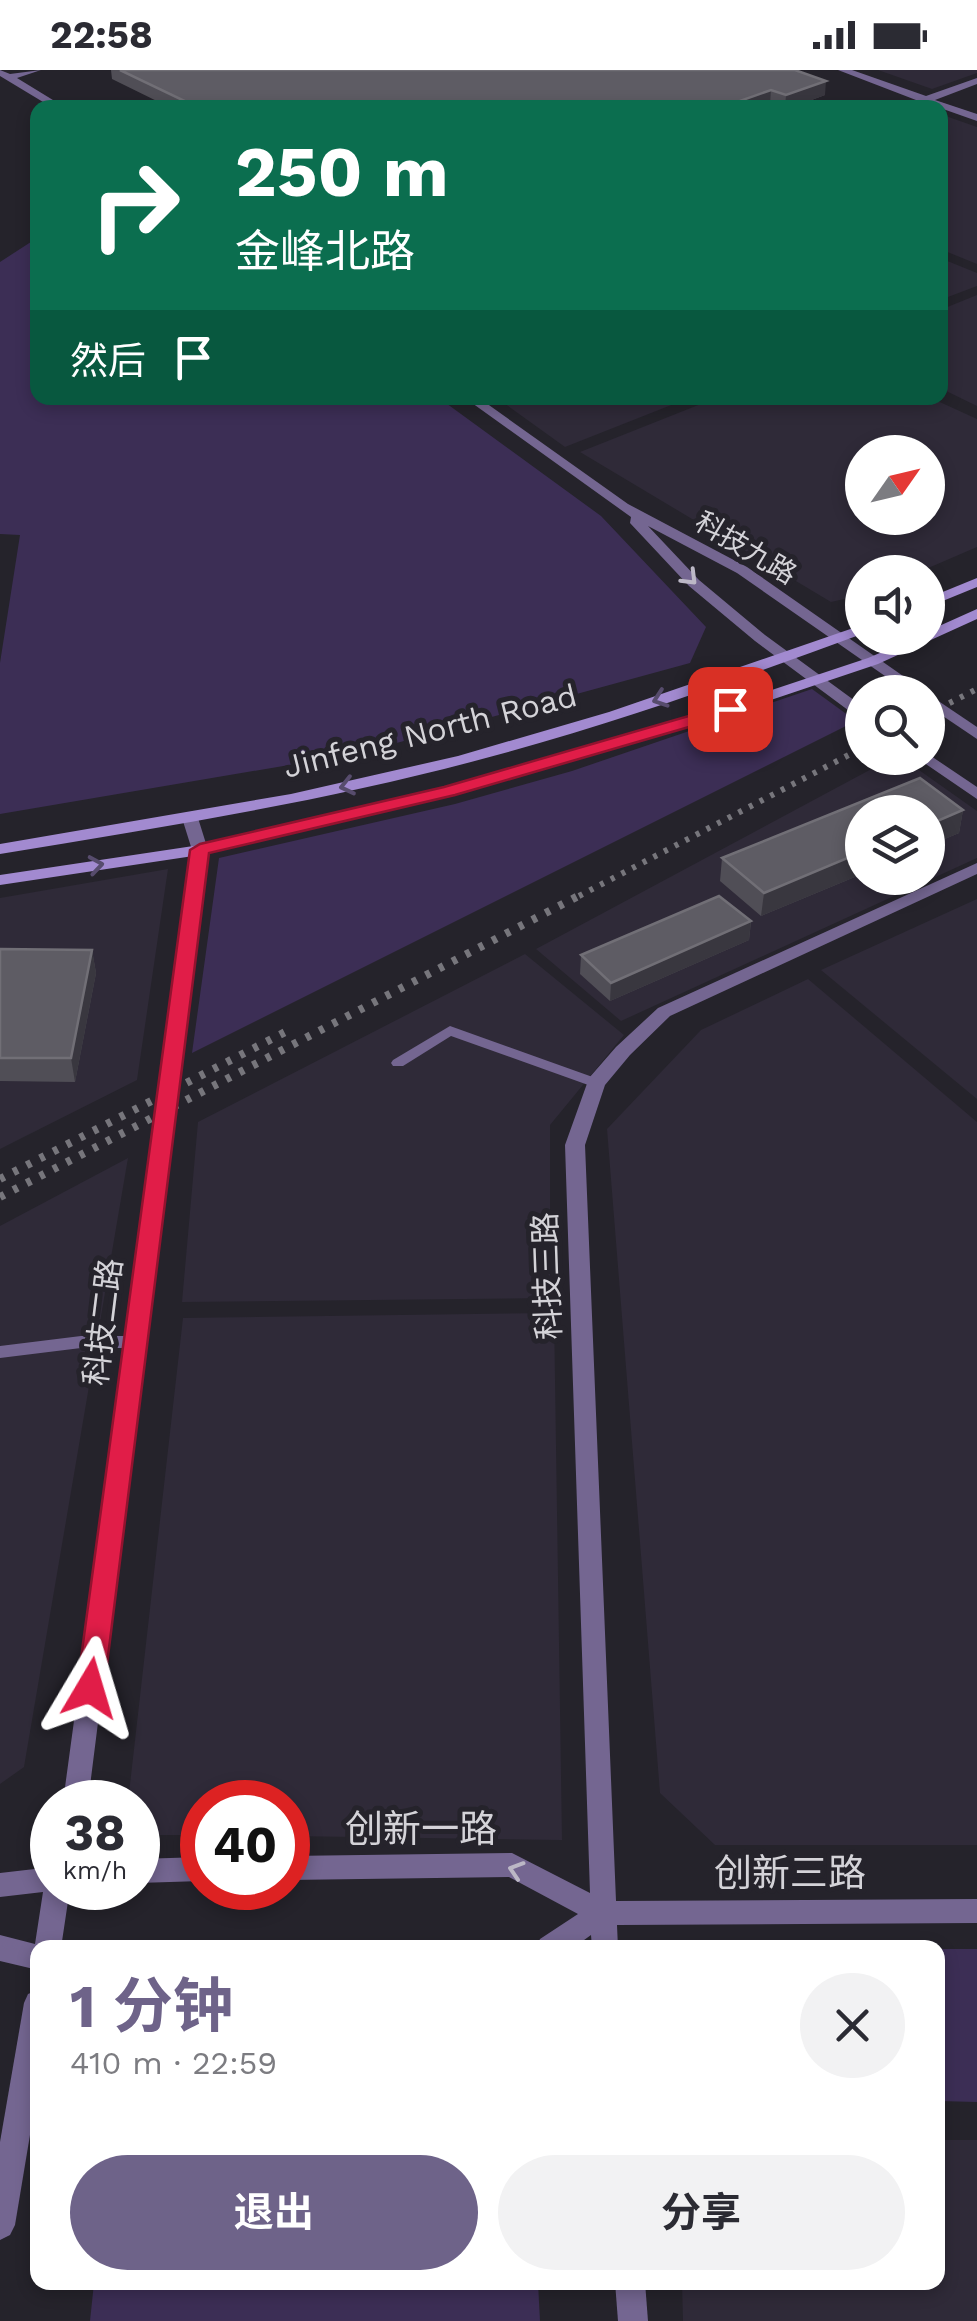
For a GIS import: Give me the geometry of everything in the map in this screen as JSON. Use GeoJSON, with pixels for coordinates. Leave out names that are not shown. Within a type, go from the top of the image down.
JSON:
{"type":"FeatureCollection","features":[{"type":"Feature","properties":{"kind":"main road"},"geometry":{"type":"LineString","coordinates":[[945,596],[977,582]]}},
{"type":"Feature","properties":{"kind":"main road"},"geometry":{"type":"LineString","coordinates":[[945,628],[977,613]]}},
{"type":"Feature","properties":{"kind":"main road","name":"Jinfeng North Road"},"geometry":{"type":"LineString","coordinates":[[0,849],[190,818],[463,759],[595,721],[845,635]]}},
{"type":"Feature","properties":{"kind":"main road"},"geometry":{"type":"LineString","coordinates":[[0,880],[200,850],[449,791],[704,718],[887,655]]}},
{"type":"Feature","properties":{"kind":"street"},"geometry":{"type":"LineString","coordinates":[[5,75],[36,70]]}},
{"type":"Feature","properties":{"kind":"street"},"geometry":{"type":"LineString","coordinates":[[843,70],[924,100],[977,81]]}},
{"type":"Feature","properties":{"kind":"street"},"geometry":{"type":"LineString","coordinates":[[5,75],[47,100]]}},
{"type":"Feature","properties":{"kind":"street"},"geometry":{"type":"LineString","coordinates":[[948,108],[977,118]]}},
{"type":"Feature","properties":{"kind":"street","name":"科技九路"},"geometry":{"type":"LineString","coordinates":[[481,405],[623,507],[742,570],[894,675]]}},
{"type":"Feature","properties":{"kind":"street","name":"科技九路"},"geometry":{"type":"LineString","coordinates":[[623,507],[694,583],[845,701]]}},
{"type":"Feature","properties":{"kind":"street"},"geometry":{"type":"LineString","coordinates":[[945,711],[977,734]]}},
{"type":"Feature","properties":{"kind":"street"},"geometry":{"type":"LineString","coordinates":[[945,771],[977,794]]}},
{"type":"Feature","properties":{"kind":"street"},"geometry":{"type":"LineString","coordinates":[[190,818],[200,850]]}},
{"type":"Feature","properties":{"kind":"street","name":"科技二路"},"geometry":{"type":"LineString","coordinates":[[78,1780],[200,850]]}},
{"type":"Feature","properties":{"kind":"street","name":"科技三路"},"geometry":{"type":"LineString","coordinates":[[605,1940],[575,1145],[596,1083],[623,1050],[664,1012],[977,868]]}},
{"type":"Feature","properties":{"kind":"street","name":"创新一路"},"geometry":{"type":"LineString","coordinates":[[310,1868],[512,1865],[602,1913]]}},
{"type":"Feature","properties":{"kind":"street"},"geometry":{"type":"LineString","coordinates":[[0,1885],[30,1882]]}},
{"type":"Feature","properties":{"kind":"street"},"geometry":{"type":"LineString","coordinates":[[49,1940],[54,1910]]}},
{"type":"Feature","properties":{"kind":"street","name":"创新三路"},"geometry":{"type":"LineString","coordinates":[[602,1913],[977,1911]]}},
{"type":"Feature","properties":{"kind":"street"},"geometry":{"type":"LineString","coordinates":[[561,1940],[602,1913]]}},
{"type":"Feature","properties":{"kind":"street"},"geometry":{"type":"LineString","coordinates":[[0,1948],[30,1955]]}},
{"type":"Feature","properties":{"kind":"street"},"geometry":{"type":"LineString","coordinates":[[0,2225],[30,2050]]}},
{"type":"Feature","properties":{"kind":"street"},"geometry":{"type":"LineString","coordinates":[[631,2290],[633,2321]]}},
{"type":"Feature","properties":{"kind":"lane"},"geometry":{"type":"LineString","coordinates":[[398,1063],[450,1031],[596,1083]]}},
{"type":"Feature","properties":{"kind":"lane"},"geometry":{"type":"LineString","coordinates":[[0,1352],[80,1342],[136,1342]]}},
{"type":"Feature","properties":{"kind":"shaded area"},"geometry":{"type":"Polygon","coordinates":[[[878,70],[977,70],[977,73],[932,89],[878,70]]]}},
{"type":"Feature","properties":{"kind":"shaded area"},"geometry":{"type":"Polygon","coordinates":[[[948,117],[977,127],[977,264],[948,252],[948,117]]]}},
{"type":"Feature","properties":{"kind":"shaded area"},"geometry":{"type":"Polygon","coordinates":[[[30,243],[30,405],[449,405],[601,516],[706,627],[690,663],[360,753],[0,814],[0,663],[20,535],[0,534],[0,262],[30,243]]]}},
{"type":"Feature","properties":{"kind":"shaded area"},"geometry":{"type":"Polygon","coordinates":[[[948,261],[977,273],[977,286],[948,297],[948,261]]]}},
{"type":"Feature","properties":{"kind":"shaded area"},"geometry":{"type":"Polygon","coordinates":[[[977,295],[977,406],[948,392],[948,307],[977,295]]]}},
{"type":"Feature","properties":{"kind":"shaded area"},"geometry":{"type":"Polygon","coordinates":[[[507,405],[671,405],[565,447],[507,405]]]}},
{"type":"Feature","properties":{"kind":"shaded area"},"geometry":{"type":"Polygon","coordinates":[[[698,405],[946,405],[977,419],[977,547],[945,561],[945,555],[845,555],[845,599],[831,602],[580,452],[698,405]]]}},
{"type":"Feature","properties":{"kind":"shaded area"},"geometry":{"type":"Polygon","coordinates":[[[812,689],[845,713],[845,726],[192,1053],[219,858],[455,804],[572,771],[812,689]]]}},
{"type":"Feature","properties":{"kind":"shaded area"},"geometry":{"type":"Polygon","coordinates":[[[860,775],[926,775],[977,811],[977,858],[945,873],[945,795],[845,795],[845,895],[896,895],[621,1021],[536,949],[860,775]]]}},
{"type":"Feature","properties":{"kind":"shaded area"},"geometry":{"type":"Polygon","coordinates":[[[168,869],[137,1080],[0,1149],[0,898],[168,869]]]}},
{"type":"Feature","properties":{"kind":"shaded area"},"geometry":{"type":"Polygon","coordinates":[[[977,899],[977,1099],[821,970],[977,899]]]}},
{"type":"Feature","properties":{"kind":"shaded area"},"geometry":{"type":"Polygon","coordinates":[[[525,954],[624,1035],[550,1125],[550,1298],[182,1302],[198,1122],[525,954]]]}},
{"type":"Feature","properties":{"kind":"shaded area"},"geometry":{"type":"Polygon","coordinates":[[[808,979],[977,1122],[977,1845],[715,1845],[660,1793],[607,1129],[701,1030],[808,979]]]}},
{"type":"Feature","properties":{"kind":"shaded area"},"geometry":{"type":"Polygon","coordinates":[[[128,1158],[24,1767],[0,1784],[0,1226],[128,1158]]]}},
{"type":"Feature","properties":{"kind":"shaded area"},"geometry":{"type":"Polygon","coordinates":[[[554,1313],[562,1840],[310,1836],[310,1780],[180,1780],[180,1835],[160,1835],[160,1780],[130,1780],[183,1318],[554,1313]]]}},
{"type":"Feature","properties":{"kind":"shaded area"},"geometry":{"type":"Polygon","coordinates":[[[945,1949],[977,1949],[977,2102],[945,2101],[945,1949]]]}},
{"type":"Feature","properties":{"kind":"shaded area"},"geometry":{"type":"Polygon","coordinates":[[[945,2140],[977,2140],[977,2321],[683,2321],[682,2290],[945,2290],[945,2140]]]}},
{"type":"Feature","properties":{"kind":"shaded area"},"geometry":{"type":"Polygon","coordinates":[[[93,2290],[538,2290],[540,2321],[90,2321],[93,2290]]]}},
{"type":"Feature","properties":{"kind":"building"},"geometry":{"type":"Polygon","coordinates":[[[120,70],[795,70],[826,81],[786,95],[771,90],[743,100],[182,100],[120,70]]]}},
{"type":"Feature","properties":{"kind":"building"},"geometry":{"type":"Polygon","coordinates":[[[920,778],[943,795],[878,795],[920,778]]]}},
{"type":"Feature","properties":{"kind":"building"},"geometry":{"type":"Polygon","coordinates":[[[945,797],[963,810],[945,818],[945,797]]]}},
{"type":"Feature","properties":{"kind":"building"},"geometry":{"type":"Polygon","coordinates":[[[845,808],[845,859],[764,893],[722,858],[845,808]]]}},
{"type":"Feature","properties":{"kind":"building"},"geometry":{"type":"Polygon","coordinates":[[[719,896],[751,921],[611,983],[581,955],[719,896]]]}},
{"type":"Feature","properties":{"kind":"building"},"geometry":{"type":"Polygon","coordinates":[[[0,949],[92,950],[71,1058],[0,1058],[0,949]]]}},
{"type":"Feature","properties":{"kind":"railway"},"geometry":{"type":"LineString","coordinates":[[945,705],[977,689]]}},
{"type":"Feature","properties":{"kind":"railway"},"geometry":{"type":"LineString","coordinates":[[579,896],[845,757]]}},
{"type":"Feature","properties":{"kind":"railway"},"geometry":{"type":"LineString","coordinates":[[0,1197],[584,893]]}},
{"type":"Feature","properties":{"kind":"railway"},"geometry":{"type":"LineString","coordinates":[[0,1179],[293,1028]]}},
{"type":"Feature","properties":{"kind":"route"},"geometry":{"type":"LineString","coordinates":[[90,1688],[200,850],[449,791],[730,709]]}}]}
